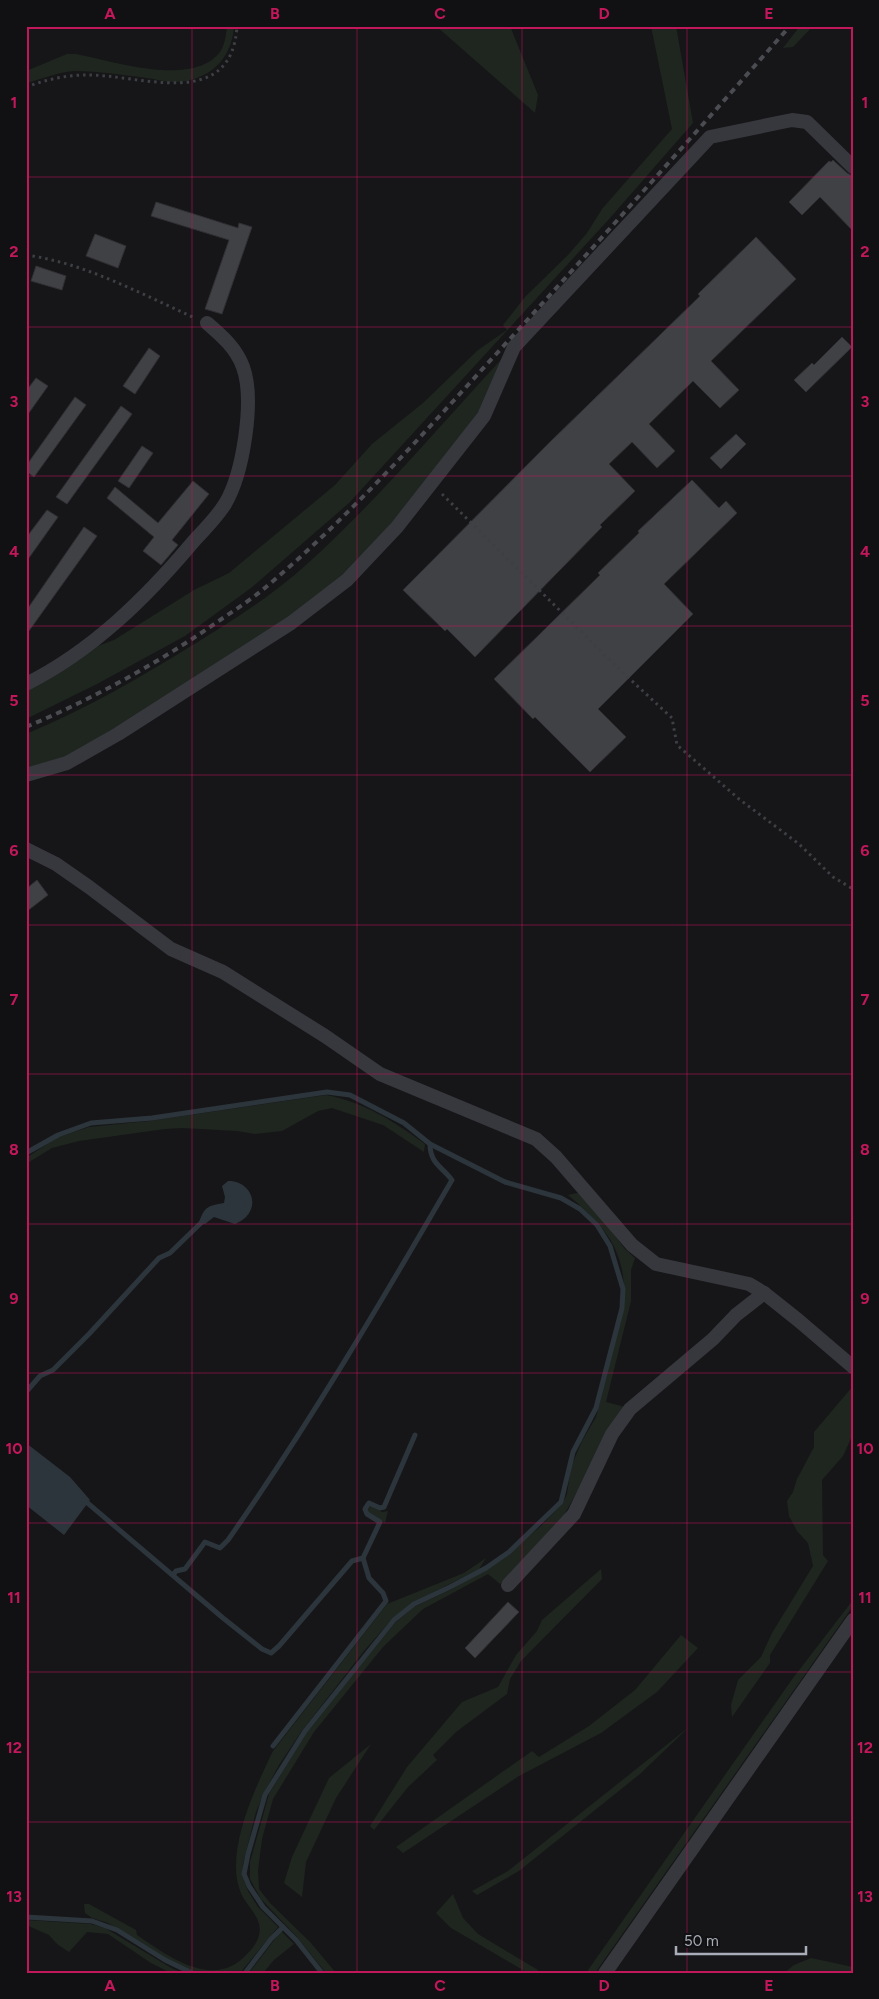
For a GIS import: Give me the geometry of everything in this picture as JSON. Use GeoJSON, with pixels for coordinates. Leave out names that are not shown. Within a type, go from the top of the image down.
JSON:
{"type":"FeatureCollection","features":[{"type":"Feature","properties":{"kind":"street"},"geometry":{"type":"LineString","coordinates":[[26,775],[67,763],[118,734],[291,623],[347,580],[397,527],[484,416],[514,347],[710,137],[792,120],[807,122],[853,167]]}},
{"type":"Feature","properties":{"kind":"street"},"geometry":{"type":"LineString","coordinates":[[26,684],[48,673],[83,649],[126,614],[187,549],[224,505],[235,484],[242,453],[247,416],[247,388],[243,367],[229,342],[207,323]]}},
{"type":"Feature","properties":{"kind":"street"},"geometry":{"type":"LineString","coordinates":[[26,849],[56,864],[90,887],[171,949],[223,972],[325,1036],[380,1074],[536,1139],[556,1157],[632,1245],[656,1264],[749,1284],[764,1293],[853,1367]]}},
{"type":"Feature","properties":{"kind":"street"},"geometry":{"type":"LineString","coordinates":[[508,1585],[574,1514],[612,1434],[630,1409],[713,1339],[736,1315],[764,1293]]}},
{"type":"Feature","properties":{"kind":"street"},"geometry":{"type":"LineString","coordinates":[[605,1973],[853,1620]]}},
{"type":"Feature","properties":{"kind":"path"},"geometry":{"type":"LineString","coordinates":[[26,87],[55,78],[88,75],[149,82],[188,84],[214,73],[228,60],[233,51],[237,26]]}},
{"type":"Feature","properties":{"kind":"path"},"geometry":{"type":"LineString","coordinates":[[26,256],[40,257],[94,274],[207,323]]}},
{"type":"Feature","properties":{"kind":"path"},"geometry":{"type":"LineString","coordinates":[[431,484],[618,668],[672,718],[677,745],[739,799],[800,844],[833,877],[853,889]]}},
{"type":"Feature","properties":{"kind":"shaded area"},"geometry":{"type":"Polygon","coordinates":[[[227,26],[234,26],[229,49],[216,67],[197,78],[170,82],[111,73],[74,71],[26,83],[26,71],[67,54],[76,54],[151,69],[172,70],[191,68],[207,63],[220,52],[226,36],[227,26]]]}},
{"type":"Feature","properties":{"kind":"shaded area"},"geometry":{"type":"Polygon","coordinates":[[[436,26],[510,26],[538,95],[535,113],[436,26]]]}},
{"type":"Feature","properties":{"kind":"shaded area"},"geometry":{"type":"Polygon","coordinates":[[[651,26],[676,26],[693,123],[610,218],[349,503],[251,588],[185,636],[97,684],[26,719],[26,688],[87,650],[114,640],[194,590],[229,573],[335,485],[372,444],[423,403],[478,350],[507,330],[503,325],[525,297],[568,255],[587,233],[602,209],[672,129],[651,26]]]}},
{"type":"Feature","properties":{"kind":"shaded area"},"geometry":{"type":"Polygon","coordinates":[[[800,26],[813,26],[793,47],[783,48],[800,26]]]}},
{"type":"Feature","properties":{"kind":"shaded area"},"geometry":{"type":"Polygon","coordinates":[[[508,352],[487,400],[427,483],[343,578],[287,621],[66,760],[26,772],[26,734],[92,703],[134,680],[225,625],[281,586],[360,513],[508,352]]]}},
{"type":"Feature","properties":{"kind":"shaded area"},"geometry":{"type":"Polygon","coordinates":[[[326,1095],[354,1103],[390,1120],[425,1144],[424,1152],[383,1125],[332,1108],[318,1111],[282,1131],[255,1134],[237,1131],[165,1129],[79,1141],[52,1148],[26,1164],[26,1158],[56,1138],[89,1127],[149,1121],[326,1095]]]}},
{"type":"Feature","properties":{"kind":"shaded area"},"geometry":{"type":"Polygon","coordinates":[[[228,1181],[241,1184],[250,1193],[252,1204],[246,1217],[235,1224],[214,1217],[205,1224],[199,1222],[205,1210],[214,1205],[224,1203],[225,1197],[222,1186],[228,1181]]]}},
{"type":"Feature","properties":{"kind":"shaded area"},"geometry":{"type":"Polygon","coordinates":[[[582,1192],[625,1249],[635,1258],[631,1270],[631,1301],[606,1402],[625,1407],[564,1515],[500,1584],[488,1574],[423,1609],[383,1647],[314,1732],[273,1799],[262,1839],[258,1870],[259,1889],[271,1904],[311,1943],[336,1973],[326,1973],[296,1936],[261,1899],[250,1879],[250,1862],[269,1794],[307,1731],[395,1623],[414,1607],[452,1589],[492,1566],[541,1526],[563,1503],[567,1494],[571,1467],[582,1441],[596,1417],[624,1308],[622,1272],[613,1244],[605,1231],[568,1195],[582,1192]]]}},
{"type":"Feature","properties":{"kind":"shaded area"},"geometry":{"type":"Polygon","coordinates":[[[853,1386],[853,1434],[843,1456],[822,1480],[823,1555],[828,1561],[770,1655],[770,1663],[732,1717],[731,1705],[738,1680],[761,1657],[772,1633],[813,1566],[808,1543],[797,1531],[789,1516],[787,1501],[814,1447],[814,1432],[853,1386]]]}},
{"type":"Feature","properties":{"kind":"shaded area"},"geometry":{"type":"Polygon","coordinates":[[[26,1443],[70,1477],[90,1500],[64,1535],[26,1505],[26,1443]]]}},
{"type":"Feature","properties":{"kind":"shaded area"},"geometry":{"type":"Polygon","coordinates":[[[371,1506],[382,1512],[388,1511],[385,1523],[369,1513],[368,1509],[371,1506]]]}},
{"type":"Feature","properties":{"kind":"shaded area"},"geometry":{"type":"Polygon","coordinates":[[[486,1558],[479,1569],[412,1603],[392,1619],[364,1651],[301,1732],[279,1765],[256,1812],[243,1864],[242,1876],[248,1891],[258,1907],[278,1927],[240,1973],[198,1973],[191,1971],[163,1957],[108,1923],[92,1918],[85,1913],[84,1904],[89,1904],[136,1930],[137,1935],[177,1960],[206,1970],[220,1970],[234,1965],[247,1954],[257,1940],[260,1928],[257,1917],[244,1899],[239,1887],[236,1870],[237,1852],[248,1807],[273,1751],[387,1604],[464,1573],[486,1558]]]}},
{"type":"Feature","properties":{"kind":"shaded area"},"geometry":{"type":"Polygon","coordinates":[[[601,1569],[602,1579],[521,1661],[510,1679],[507,1694],[456,1732],[433,1755],[437,1760],[408,1787],[374,1830],[370,1826],[407,1767],[462,1702],[498,1687],[516,1655],[537,1631],[542,1620],[601,1569]]]}},
{"type":"Feature","properties":{"kind":"shaded area"},"geometry":{"type":"Polygon","coordinates":[[[853,1600],[853,1606],[595,1973],[586,1973],[793,1678],[853,1600]]]}},
{"type":"Feature","properties":{"kind":"shaded area"},"geometry":{"type":"Polygon","coordinates":[[[681,1635],[698,1648],[657,1692],[601,1733],[519,1776],[403,1853],[396,1847],[532,1751],[539,1757],[589,1726],[635,1690],[681,1635]]]}},
{"type":"Feature","properties":{"kind":"shaded area"},"geometry":{"type":"Polygon","coordinates":[[[689,1727],[640,1774],[519,1871],[477,1895],[472,1891],[508,1871],[689,1727]]]}},
{"type":"Feature","properties":{"kind":"shaded area"},"geometry":{"type":"Polygon","coordinates":[[[371,1744],[336,1798],[306,1862],[302,1897],[284,1883],[292,1857],[329,1778],[371,1744]]]}},
{"type":"Feature","properties":{"kind":"shaded area"},"geometry":{"type":"Polygon","coordinates":[[[453,1894],[463,1918],[478,1934],[538,1970],[537,1973],[528,1973],[451,1928],[436,1913],[453,1894]]]}},
{"type":"Feature","properties":{"kind":"shaded area"},"geometry":{"type":"Polygon","coordinates":[[[26,1920],[91,1924],[105,1928],[173,1969],[184,1973],[171,1973],[151,1963],[108,1934],[87,1932],[69,1952],[57,1944],[49,1935],[26,1925],[26,1920]]]}},
{"type":"Feature","properties":{"kind":"shaded area"},"geometry":{"type":"Polygon","coordinates":[[[281,1931],[294,1944],[274,1960],[263,1973],[249,1973],[281,1931]]]}},
{"type":"Feature","properties":{"kind":"shaded area"},"geometry":{"type":"Polygon","coordinates":[[[811,1958],[853,1967],[853,1973],[784,1973],[794,1965],[811,1958]]]}},
{"type":"Feature","properties":{"kind":"building"},"geometry":{"type":"Polygon","coordinates":[[[833,160],[853,176],[853,231],[820,197],[802,215],[789,202],[829,161],[833,160]]]}},
{"type":"Feature","properties":{"kind":"building"},"geometry":{"type":"Polygon","coordinates":[[[156,202],[238,228],[239,223],[252,227],[222,314],[205,309],[229,240],[151,216],[156,202]]]}},
{"type":"Feature","properties":{"kind":"building"},"geometry":{"type":"Polygon","coordinates":[[[95,234],[126,246],[118,268],[86,256],[95,234]]]}},
{"type":"Feature","properties":{"kind":"building"},"geometry":{"type":"Polygon","coordinates":[[[756,237],[796,279],[711,361],[739,390],[720,408],[693,381],[649,424],[675,451],[657,468],[632,442],[609,464],[635,491],[600,525],[602,527],[475,657],[403,590],[550,442],[700,296],[698,294],[756,237]]]}},
{"type":"Feature","properties":{"kind":"building"},"geometry":{"type":"Polygon","coordinates":[[[36,266],[66,276],[62,290],[31,281],[36,266]]]}},
{"type":"Feature","properties":{"kind":"building"},"geometry":{"type":"Polygon","coordinates":[[[842,337],[852,347],[806,392],[794,380],[812,363],[814,365],[842,337]]]}},
{"type":"Feature","properties":{"kind":"building"},"geometry":{"type":"Polygon","coordinates":[[[149,348],[160,356],[135,394],[123,386],[149,348]]]}},
{"type":"Feature","properties":{"kind":"building"},"geometry":{"type":"Polygon","coordinates":[[[36,378],[48,386],[26,417],[26,391],[36,378]]]}},
{"type":"Feature","properties":{"kind":"building"},"geometry":{"type":"Polygon","coordinates":[[[75,397],[86,405],[34,477],[26,471],[26,466],[75,397]]]}},
{"type":"Feature","properties":{"kind":"building"},"geometry":{"type":"Polygon","coordinates":[[[121,406],[132,414],[67,504],[56,497],[121,406]]]}},
{"type":"Feature","properties":{"kind":"building"},"geometry":{"type":"Polygon","coordinates":[[[736,434],[746,444],[721,469],[710,458],[736,434]]]}},
{"type":"Feature","properties":{"kind":"building"},"geometry":{"type":"Polygon","coordinates":[[[142,446],[153,453],[129,488],[118,481],[142,446]]]}},
{"type":"Feature","properties":{"kind":"building"},"geometry":{"type":"Polygon","coordinates":[[[692,480],[719,508],[726,501],[737,513],[664,584],[693,614],[598,709],[626,737],[590,772],[535,717],[533,719],[494,679],[600,575],[598,573],[639,533],[638,531],[692,480]]]}},
{"type":"Feature","properties":{"kind":"building"},"geometry":{"type":"Polygon","coordinates":[[[193,481],[209,494],[172,540],[178,545],[161,565],[143,551],[154,537],[107,498],[115,487],[158,523],[193,481]]]}},
{"type":"Feature","properties":{"kind":"building"},"geometry":{"type":"Polygon","coordinates":[[[47,510],[58,517],[26,562],[26,538],[47,510]]]}},
{"type":"Feature","properties":{"kind":"building"},"geometry":{"type":"Polygon","coordinates":[[[84,527],[97,536],[26,635],[26,611],[84,527]]]}},
{"type":"Feature","properties":{"kind":"building"},"geometry":{"type":"Polygon","coordinates":[[[37,880],[48,895],[26,912],[26,889],[37,880]]]}},
{"type":"Feature","properties":{"kind":"building"},"geometry":{"type":"Polygon","coordinates":[[[508,1602],[519,1612],[475,1658],[465,1648],[508,1602]]]}},
{"type":"Feature","properties":{"kind":"waterway"},"geometry":{"type":"LineString","coordinates":[[26,1153],[58,1135],[91,1123],[152,1118],[327,1092],[350,1095],[404,1123],[430,1144],[505,1182],[561,1198],[580,1209],[597,1225],[610,1246],[623,1289],[622,1308],[596,1408],[573,1452],[561,1502],[509,1552],[486,1568],[414,1604],[394,1620],[305,1731],[265,1795],[244,1874],[249,1886],[263,1907],[296,1940],[322,1973]]}},
{"type":"Feature","properties":{"kind":"waterway"},"geometry":{"type":"LineString","coordinates":[[173,1575],[176,1571],[185,1569],[205,1542],[220,1548],[228,1540],[288,1452],[372,1317],[452,1180],[434,1160],[430,1144]]}},
{"type":"Feature","properties":{"kind":"waterway"},"geometry":{"type":"LineString","coordinates":[[26,1392],[40,1376],[53,1370],[89,1334],[159,1258],[170,1253],[205,1219]]}},
{"type":"Feature","properties":{"kind":"waterway"},"geometry":{"type":"LineString","coordinates":[[363,1558],[380,1522],[367,1514],[365,1509],[369,1503],[380,1508],[384,1507],[415,1435]]}},
{"type":"Feature","properties":{"kind":"waterway"},"geometry":{"type":"LineString","coordinates":[[84,1500],[223,1618],[262,1649],[271,1653],[352,1561],[363,1558],[369,1578],[383,1593],[386,1601],[273,1746]]}},
{"type":"Feature","properties":{"kind":"waterway"},"geometry":{"type":"LineString","coordinates":[[26,1917],[92,1921],[117,1930],[165,1960],[192,1973]]}},
{"type":"Feature","properties":{"kind":"waterway"},"geometry":{"type":"LineString","coordinates":[[245,1973],[271,1939],[283,1927]]}},
{"type":"Feature","properties":{"kind":"railway"},"geometry":{"type":"LineString","coordinates":[[26,727],[103,691],[152,664],[200,634],[266,587],[331,529],[421,436],[580,262],[790,26]]}}]}
